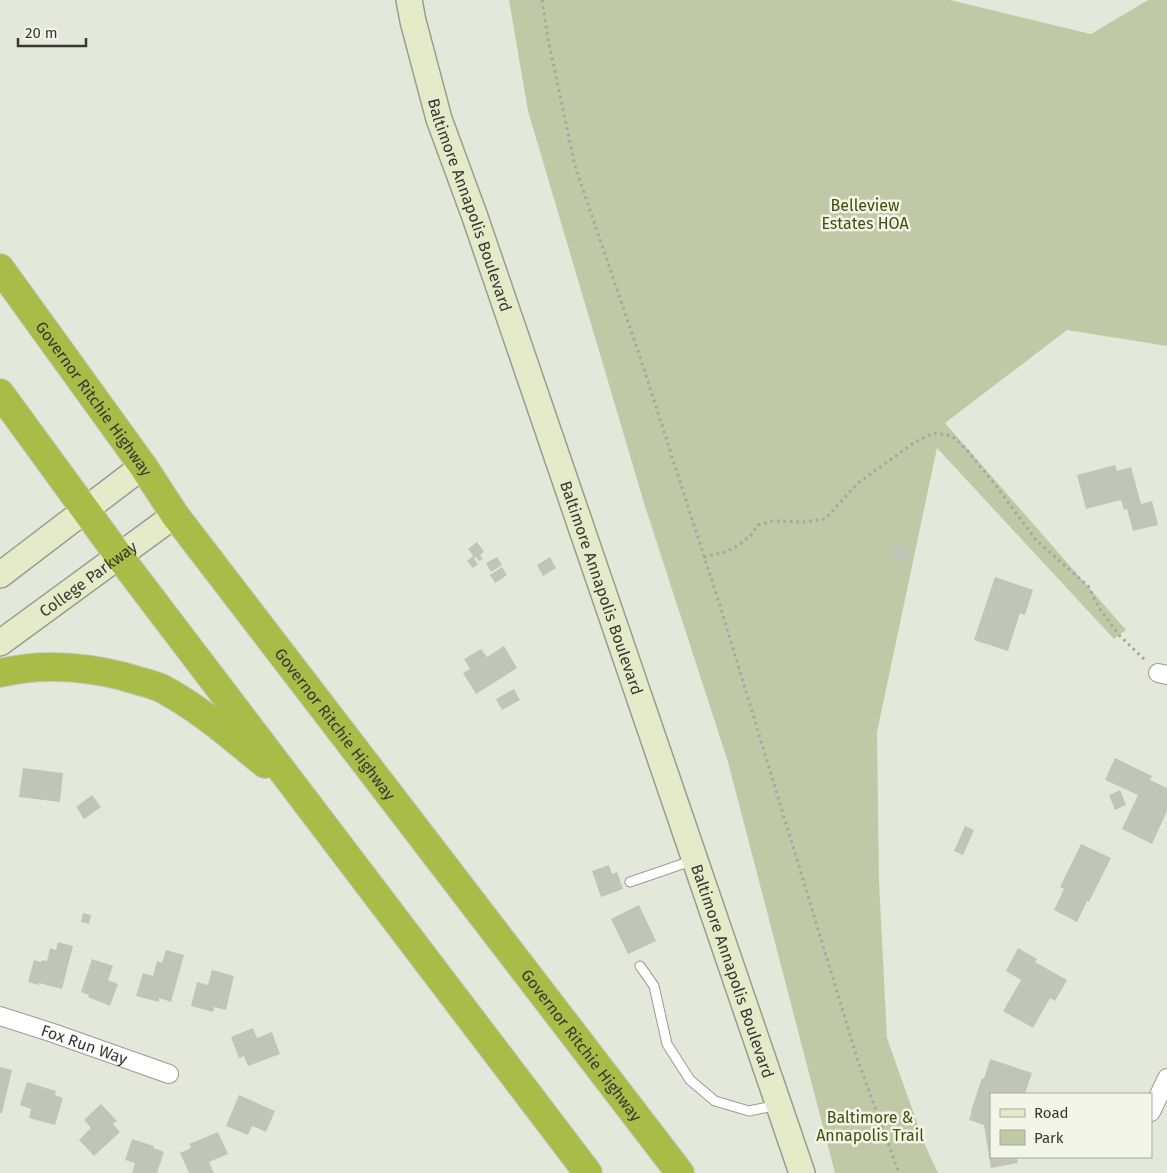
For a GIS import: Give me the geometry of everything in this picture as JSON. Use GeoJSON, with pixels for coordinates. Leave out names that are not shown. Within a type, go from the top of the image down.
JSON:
{"type":"FeatureCollection","features":[{"type":"Feature","properties":{"kind":"highway","name":"Governor Ritchie Highway"},"geometry":{"type":"LineString","coordinates":[[0,268],[143,466],[175,515],[680,1173]]}},
{"type":"Feature","properties":{"kind":"highway"},"geometry":{"type":"LineString","coordinates":[[0,393],[85,511],[588,1173]]}},
{"type":"Feature","properties":{"kind":"highway"},"geometry":{"type":"LineString","coordinates":[[0,673],[44,666],[72,668],[125,677],[159,687],[202,714],[299,792]]}},
{"type":"Feature","properties":{"kind":"street","name":"Baltimore Annapolis Boulevard"},"geometry":{"type":"LineString","coordinates":[[409,0],[439,119],[481,236],[802,1173]]}},
{"type":"Feature","properties":{"kind":"street"},"geometry":{"type":"LineString","coordinates":[[0,575],[143,466]]}},
{"type":"Feature","properties":{"kind":"street","name":"College Parkway"},"geometry":{"type":"LineString","coordinates":[[0,643],[175,515]]}},
{"type":"Feature","properties":{"kind":"street","name":"Fox Run Way"},"geometry":{"type":"LineString","coordinates":[[0,1016],[169,1074]]}},
{"type":"Feature","properties":{"kind":"street"},"geometry":{"type":"LineString","coordinates":[[1152,1110],[1167,1078]]}},
{"type":"Feature","properties":{"kind":"lane"},"geometry":{"type":"LineString","coordinates":[[630,882],[694,860]]}},
{"type":"Feature","properties":{"kind":"lane"},"geometry":{"type":"LineString","coordinates":[[640,966],[654,986],[668,1044],[690,1080],[715,1101],[749,1111],[778,1105]]}},
{"type":"Feature","properties":{"kind":"path"},"geometry":{"type":"LineString","coordinates":[[542,0],[574,166],[704,557],[858,1061],[899,1173]]}},
{"type":"Feature","properties":{"kind":"path"},"geometry":{"type":"LineString","coordinates":[[704,557],[725,552],[739,545],[751,535],[758,525],[772,521],[803,522],[825,519],[858,483],[915,442],[934,433],[952,436],[967,450],[1036,540],[1088,586],[1099,608],[1119,635],[1163,674]]}},
{"type":"Feature","properties":{"kind":"green space","name":"Belleview Estates HOA"},"geometry":{"type":"Polygon","coordinates":[[[509,0],[950,0],[1091,34],[1148,0],[1167,0],[1167,346],[1067,330],[945,423],[1126,630],[1114,639],[937,448],[877,732],[879,882],[887,1038],[925,1145],[938,1173],[835,1173],[728,762],[644,503],[528,111],[509,0]]]}},
{"type":"Feature","properties":{"kind":"building"},"geometry":{"type":"Polygon","coordinates":[[[1115,465],[1117,471],[1131,467],[1141,504],[1152,501],[1158,525],[1133,531],[1127,509],[1124,510],[1121,500],[1086,509],[1077,475],[1115,465]]]}},
{"type":"Feature","properties":{"kind":"building"},"geometry":{"type":"Polygon","coordinates":[[[477,542],[484,552],[480,555],[483,559],[479,561],[476,557],[474,558],[478,564],[473,568],[467,561],[473,556],[468,549],[477,542]]]}},
{"type":"Feature","properties":{"kind":"building"},"geometry":{"type":"Polygon","coordinates":[[[896,544],[911,549],[907,563],[891,558],[896,544]]]}},
{"type":"Feature","properties":{"kind":"building"},"geometry":{"type":"Polygon","coordinates":[[[497,557],[502,565],[491,572],[486,563],[497,557]]]}},
{"type":"Feature","properties":{"kind":"building"},"geometry":{"type":"Polygon","coordinates":[[[550,557],[556,568],[543,576],[537,565],[550,557]]]}},
{"type":"Feature","properties":{"kind":"building"},"geometry":{"type":"Polygon","coordinates":[[[502,567],[507,575],[495,583],[490,575],[502,567]]]}},
{"type":"Feature","properties":{"kind":"building"},"geometry":{"type":"Polygon","coordinates":[[[995,577],[1033,590],[1025,615],[1020,613],[1008,651],[974,640],[995,577]]]}},
{"type":"Feature","properties":{"kind":"building"},"geometry":{"type":"Polygon","coordinates":[[[504,646],[517,668],[476,694],[463,673],[470,669],[464,659],[481,649],[487,657],[504,646]]]}},
{"type":"Feature","properties":{"kind":"building"},"geometry":{"type":"Polygon","coordinates":[[[514,689],[520,700],[502,710],[496,699],[514,689]]]}},
{"type":"Feature","properties":{"kind":"building"},"geometry":{"type":"Polygon","coordinates":[[[1115,758],[1152,776],[1150,780],[1167,788],[1167,811],[1152,844],[1122,829],[1138,795],[1105,780],[1115,758]]]}},
{"type":"Feature","properties":{"kind":"building"},"geometry":{"type":"Polygon","coordinates":[[[23,768],[63,773],[60,802],[19,797],[23,768]]]}},
{"type":"Feature","properties":{"kind":"building"},"geometry":{"type":"Polygon","coordinates":[[[1120,790],[1126,805],[1115,810],[1109,795],[1120,790]]]}},
{"type":"Feature","properties":{"kind":"building"},"geometry":{"type":"Polygon","coordinates":[[[92,795],[101,807],[84,819],[76,807],[92,795]]]}},
{"type":"Feature","properties":{"kind":"building"},"geometry":{"type":"Polygon","coordinates":[[[965,826],[974,830],[963,855],[954,851],[965,826]]]}},
{"type":"Feature","properties":{"kind":"building"},"geometry":{"type":"Polygon","coordinates":[[[1081,844],[1111,858],[1077,922],[1054,910],[1064,889],[1060,887],[1081,844]]]}},
{"type":"Feature","properties":{"kind":"building"},"geometry":{"type":"Polygon","coordinates":[[[609,865],[612,874],[617,872],[623,889],[601,897],[592,871],[609,865]]]}},
{"type":"Feature","properties":{"kind":"building"},"geometry":{"type":"Polygon","coordinates":[[[639,905],[656,941],[628,954],[611,919],[639,905]]]}},
{"type":"Feature","properties":{"kind":"building"},"geometry":{"type":"Polygon","coordinates":[[[83,913],[91,915],[89,924],[81,922],[83,913]]]}},
{"type":"Feature","properties":{"kind":"building"},"geometry":{"type":"Polygon","coordinates":[[[58,942],[73,946],[62,989],[28,982],[34,960],[47,961],[50,948],[56,950],[58,942]]]}},
{"type":"Feature","properties":{"kind":"building"},"geometry":{"type":"Polygon","coordinates":[[[1018,948],[1037,959],[1035,962],[1067,980],[1055,1001],[1050,998],[1033,1028],[1003,1011],[1021,980],[1006,971],[1018,948]]]}},
{"type":"Feature","properties":{"kind":"building"},"geometry":{"type":"Polygon","coordinates":[[[166,950],[184,955],[171,1002],[159,998],[159,1002],[136,996],[143,973],[153,976],[157,961],[162,963],[166,950]]]}},
{"type":"Feature","properties":{"kind":"building"},"geometry":{"type":"Polygon","coordinates":[[[92,959],[113,966],[108,980],[118,984],[110,1006],[81,992],[92,959]]]}},
{"type":"Feature","properties":{"kind":"building"},"geometry":{"type":"Polygon","coordinates":[[[212,970],[234,976],[226,1010],[214,1007],[213,1012],[191,1006],[197,982],[208,985],[212,970]]]}},
{"type":"Feature","properties":{"kind":"building"},"geometry":{"type":"Polygon","coordinates":[[[253,1028],[257,1038],[272,1032],[280,1054],[248,1066],[244,1056],[239,1058],[231,1037],[253,1028]]]}},
{"type":"Feature","properties":{"kind":"building"},"geometry":{"type":"Polygon","coordinates":[[[990,1059],[1032,1073],[1025,1093],[990,1093],[990,1158],[1017,1158],[1018,1163],[991,1168],[984,1125],[969,1120],[982,1078],[984,1079],[990,1059]]]}},
{"type":"Feature","properties":{"kind":"building"},"geometry":{"type":"Polygon","coordinates":[[[0,1067],[12,1070],[2,1113],[0,1113],[0,1067]]]}},
{"type":"Feature","properties":{"kind":"building"},"geometry":{"type":"Polygon","coordinates":[[[27,1082],[56,1091],[55,1095],[63,1098],[55,1125],[29,1118],[31,1109],[20,1105],[27,1082]]]}},
{"type":"Feature","properties":{"kind":"building"},"geometry":{"type":"Polygon","coordinates":[[[239,1095],[275,1111],[266,1132],[252,1126],[248,1135],[226,1126],[239,1095]]]}},
{"type":"Feature","properties":{"kind":"building"},"geometry":{"type":"Polygon","coordinates":[[[101,1104],[117,1121],[113,1124],[120,1132],[94,1156],[79,1140],[91,1128],[84,1120],[101,1104]]]}},
{"type":"Feature","properties":{"kind":"building"},"geometry":{"type":"Polygon","coordinates":[[[218,1132],[228,1154],[209,1162],[214,1173],[189,1173],[180,1153],[191,1148],[189,1144],[218,1132]]]}},
{"type":"Feature","properties":{"kind":"building"},"geometry":{"type":"Polygon","coordinates":[[[132,1139],[154,1146],[153,1148],[164,1152],[157,1173],[132,1173],[135,1163],[125,1160],[132,1139]]]}},
{"type":"Feature","properties":{"kind":"park label","name":"Baltimore & Annapolis Trail"},"geometry":{"type":"Point","coordinates":[870,1126]}}]}
